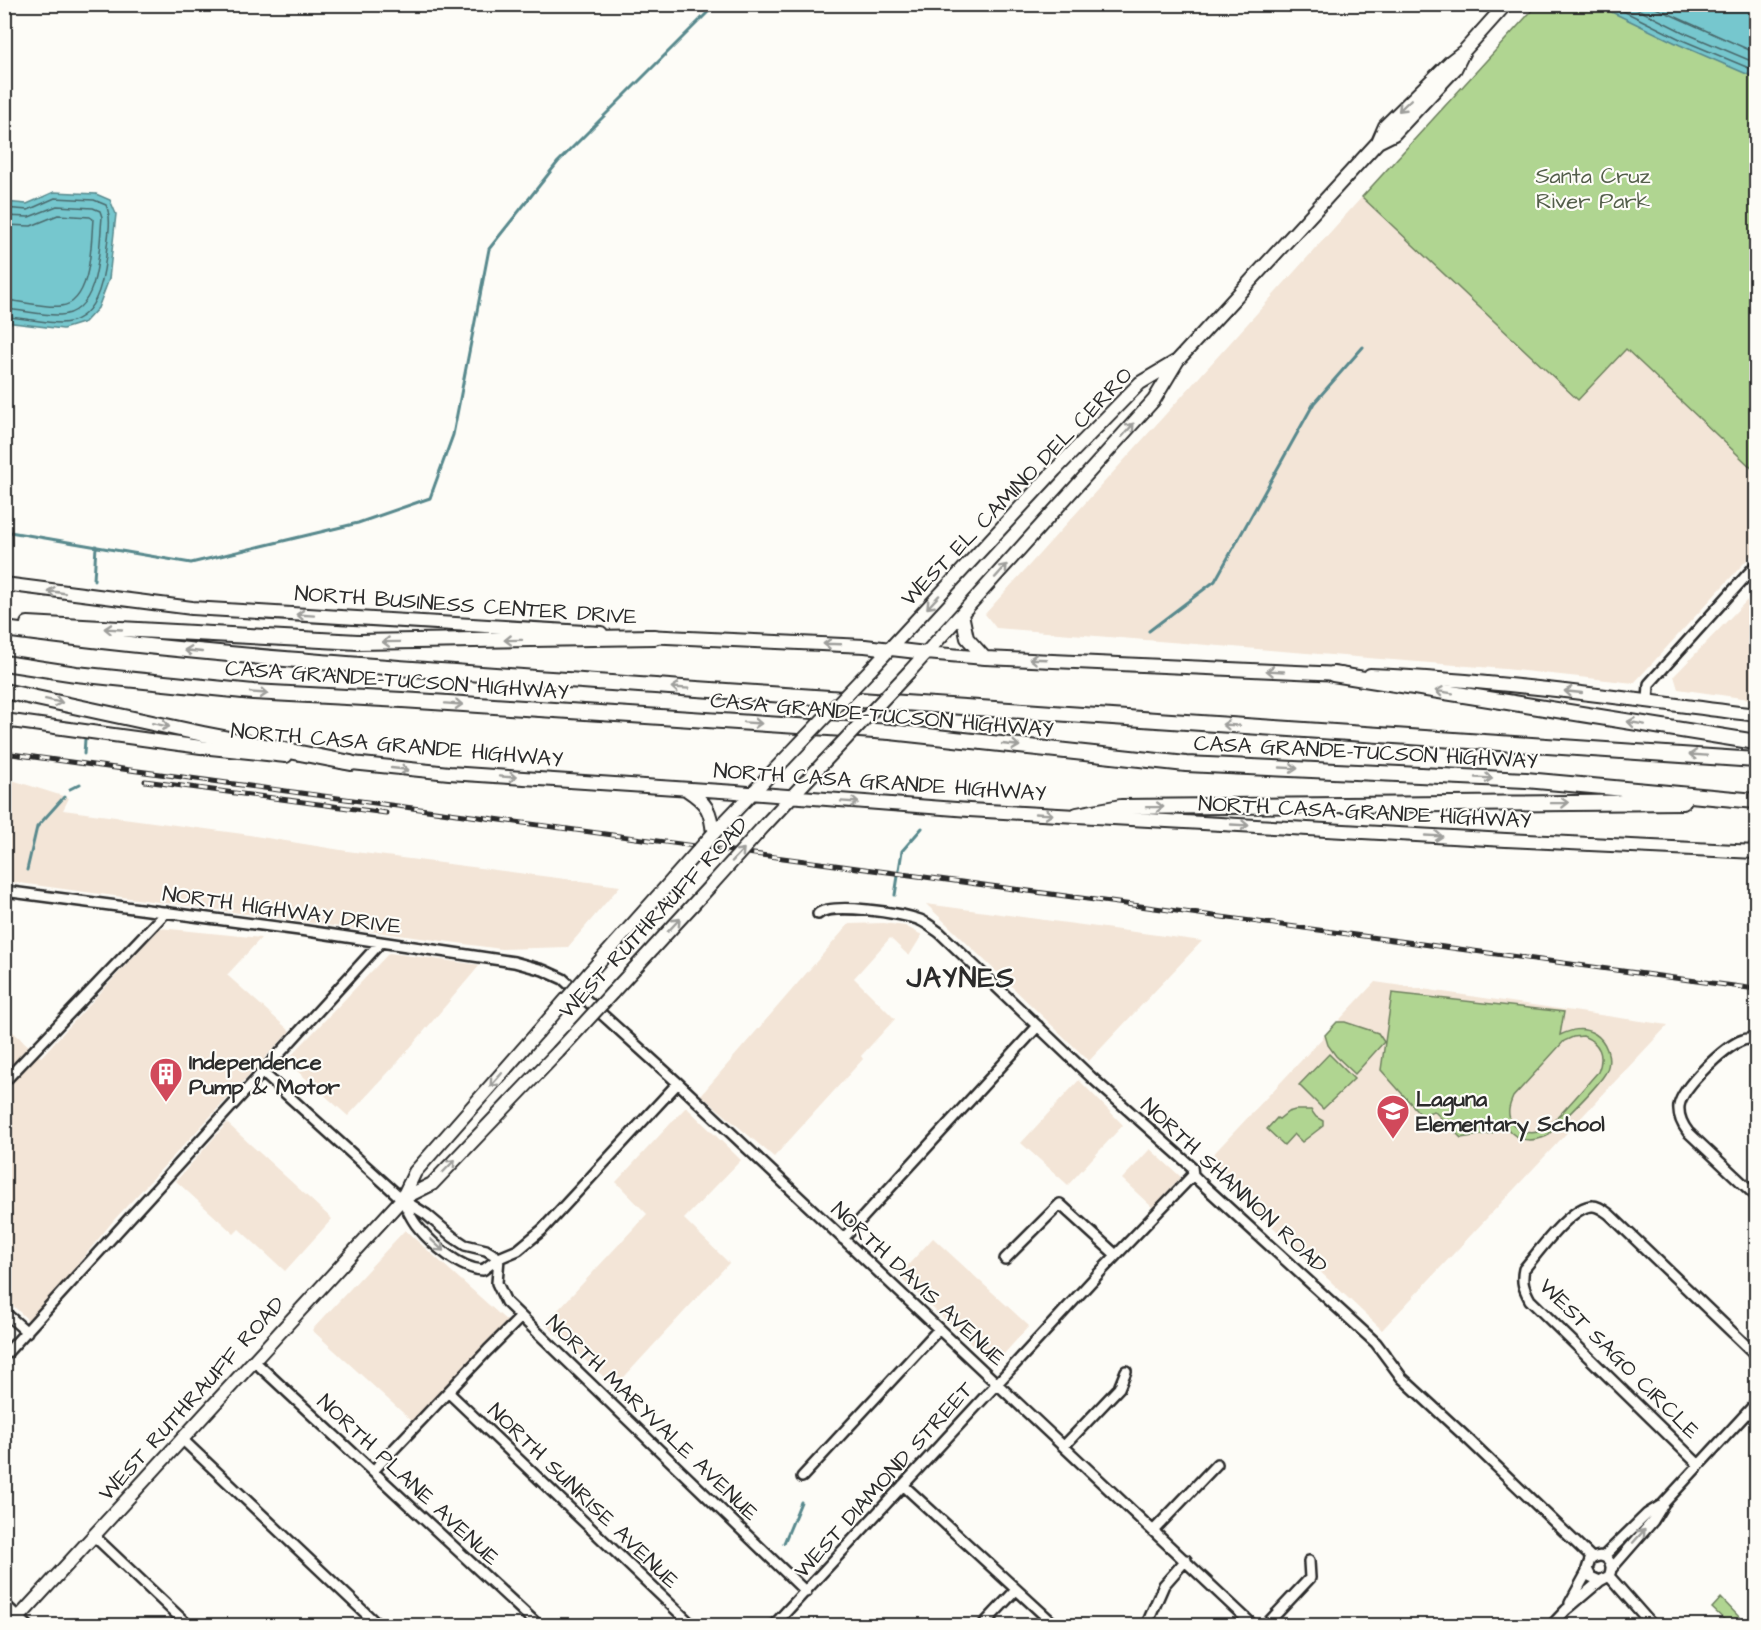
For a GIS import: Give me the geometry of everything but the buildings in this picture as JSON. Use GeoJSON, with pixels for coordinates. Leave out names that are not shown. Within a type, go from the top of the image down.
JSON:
{"type":"FeatureCollection","features":[{"type":"Feature","properties":{"kind":"highway"},"geometry":{"type":"LineString","coordinates":[[4,623],[358,642],[655,637]]}},
{"type":"Feature","properties":{"kind":"highway","name":"CASA GRANDE-TUCSON HIGHWAY"},"geometry":{"type":"LineString","coordinates":[[4,629],[294,661],[1756,760]]}},
{"type":"Feature","properties":{"kind":"highway","name":"CASA GRANDE-TUCSON HIGHWAY"},"geometry":{"type":"LineString","coordinates":[[4,663],[76,674],[253,692],[890,732],[1186,764],[1527,780],[1756,801]]}},
{"type":"Feature","properties":{"kind":"highway"},"geometry":{"type":"LineString","coordinates":[[1333,674],[1756,742]]}},
{"type":"Feature","properties":{"kind":"highway"},"geometry":{"type":"LineString","coordinates":[[4,691],[351,763]]}},
{"type":"Feature","properties":{"kind":"highway"},"geometry":{"type":"LineString","coordinates":[[1077,815],[1121,807],[1716,801],[1731,799]]}},
{"type":"Feature","properties":{"kind":"main road","name":"WEST EL CAMINO DEL CERRO"},"geometry":{"type":"LineString","coordinates":[[926,653],[1154,400],[1178,360],[1378,142],[1394,134],[1455,69],[1464,51],[1506,4]]}},
{"type":"Feature","properties":{"kind":"main road","name":"WEST EL CAMINO DEL CERRO"},"geometry":{"type":"LineString","coordinates":[[890,649],[1048,478],[1140,383],[1178,360]]}},
{"type":"Feature","properties":{"kind":"main road","name":"NORTH BUSINESS CENTER DRIVE"},"geometry":{"type":"LineString","coordinates":[[4,584],[192,608],[655,637],[866,646],[926,653]]}},
{"type":"Feature","properties":{"kind":"main road"},"geometry":{"type":"LineString","coordinates":[[962,614],[967,638],[985,658]]}},
{"type":"Feature","properties":{"kind":"main road","name":"WEST RUTHRAUFF ROAD"},"geometry":{"type":"LineString","coordinates":[[19,1623],[93,1536],[402,1199],[415,1172],[716,828],[890,649]]}},
{"type":"Feature","properties":{"kind":"main road"},"geometry":{"type":"LineString","coordinates":[[926,653],[985,658],[1425,677],[1756,715]]}},
{"type":"Feature","properties":{"kind":"main road","name":"WEST RUTHRAUFF ROAD"},"geometry":{"type":"LineString","coordinates":[[402,1199],[432,1184],[558,1052],[926,653]]}},
{"type":"Feature","properties":{"kind":"main road","name":"NORTH CASA GRANDE HIGHWAY"},"geometry":{"type":"LineString","coordinates":[[4,720],[201,747],[449,773],[969,810],[1756,852]]}},
{"type":"Feature","properties":{"kind":"main road"},"geometry":{"type":"LineString","coordinates":[[686,790],[697,797],[708,809],[716,828]]}},
{"type":"Feature","properties":{"kind":"street"},"geometry":{"type":"LineString","coordinates":[[1648,701],[1649,684],[1756,564]]}},
{"type":"Feature","properties":{"kind":"street","name":"NORTH HIGHWAY DRIVE"},"geometry":{"type":"LineString","coordinates":[[4,891],[514,962],[553,974]]}},
{"type":"Feature","properties":{"kind":"street","name":"NORTH SHANNON ROAD"},"geometry":{"type":"LineString","coordinates":[[818,914],[823,910],[838,908],[900,914],[921,920],[940,933],[1147,1129],[1192,1167],[1193,1175],[1376,1343],[1402,1378],[1592,1558]]}},
{"type":"Feature","properties":{"kind":"street"},"geometry":{"type":"LineString","coordinates":[[4,1082],[166,912]]}},
{"type":"Feature","properties":{"kind":"street"},"geometry":{"type":"LineString","coordinates":[[4,1356],[381,942]]}},
{"type":"Feature","properties":{"kind":"street","name":"NORTH DAVIS AVENUE"},"geometry":{"type":"LineString","coordinates":[[553,974],[563,979],[616,1025],[1254,1626]]}},
{"type":"Feature","properties":{"kind":"street"},"geometry":{"type":"LineString","coordinates":[[843,1239],[1038,1026]]}},
{"type":"Feature","properties":{"kind":"street"},"geometry":{"type":"LineString","coordinates":[[1756,1040],[1745,1039],[1722,1052],[1684,1092],[1678,1107],[1681,1122],[1688,1131],[1756,1196]]}},
{"type":"Feature","properties":{"kind":"street"},"geometry":{"type":"LineString","coordinates":[[262,1072],[402,1199],[428,1215],[465,1245],[486,1250],[499,1258]]}},
{"type":"Feature","properties":{"kind":"street"},"geometry":{"type":"LineString","coordinates":[[402,1199],[418,1227],[461,1264],[473,1270],[483,1270],[499,1258],[519,1250],[542,1230],[678,1083]]}},
{"type":"Feature","properties":{"kind":"street","name":"WEST DIAMOND STREET"},"geometry":{"type":"LineString","coordinates":[[773,1626],[1116,1255],[1193,1175]]}},
{"type":"Feature","properties":{"kind":"street"},"geometry":{"type":"LineString","coordinates":[[1005,1258],[1060,1204],[1116,1255]]}},
{"type":"Feature","properties":{"kind":"street","name":"WEST SAGO CIRCLE"},"geometry":{"type":"LineString","coordinates":[[1699,1465],[1530,1300],[1523,1288],[1524,1269],[1568,1218],[1579,1209],[1593,1206],[1605,1210],[1756,1355]]}},
{"type":"Feature","properties":{"kind":"street","name":"NORTH MARYVALE AVENUE"},"geometry":{"type":"LineString","coordinates":[[499,1258],[498,1288],[506,1302],[806,1592]]}},
{"type":"Feature","properties":{"kind":"street"},"geometry":{"type":"LineString","coordinates":[[4,1312],[27,1332]]}},
{"type":"Feature","properties":{"kind":"street"},"geometry":{"type":"LineString","coordinates":[[373,1471],[521,1317]]}},
{"type":"Feature","properties":{"kind":"street"},"geometry":{"type":"LineString","coordinates":[[802,1477],[939,1329]]}},
{"type":"Feature","properties":{"kind":"street","name":"NORTH PLANE AVENUE"},"geometry":{"type":"LineString","coordinates":[[253,1360],[539,1626]]}},
{"type":"Feature","properties":{"kind":"street"},"geometry":{"type":"LineString","coordinates":[[1064,1446],[1119,1388],[1126,1371]]}},
{"type":"Feature","properties":{"kind":"street","name":"NORTH SUNRISE AVENUE"},"geometry":{"type":"LineString","coordinates":[[447,1392],[693,1626]]}},
{"type":"Feature","properties":{"kind":"street"},"geometry":{"type":"LineString","coordinates":[[1551,1626],[1607,1575],[1653,1521],[1664,1503],[1756,1403]]}},
{"type":"Feature","properties":{"kind":"street"},"geometry":{"type":"LineString","coordinates":[[182,1439],[379,1626]]}},
{"type":"Feature","properties":{"kind":"street"},"geometry":{"type":"LineString","coordinates":[[1154,1530],[1216,1464]]}},
{"type":"Feature","properties":{"kind":"street"},"geometry":{"type":"LineString","coordinates":[[903,1485],[1056,1626]]}},
{"type":"Feature","properties":{"kind":"street"},"geometry":{"type":"LineString","coordinates":[[1604,1556],[1647,1514],[1664,1503]]}},
{"type":"Feature","properties":{"kind":"street"},"geometry":{"type":"LineString","coordinates":[[93,1536],[189,1626]]}},
{"type":"Feature","properties":{"kind":"street"},"geometry":{"type":"LineString","coordinates":[[1566,1610],[1592,1558],[1604,1556],[1610,1561],[1607,1575]]}},
{"type":"Feature","properties":{"kind":"street"},"geometry":{"type":"LineString","coordinates":[[1146,1626],[1164,1585],[1186,1560]]}},
{"type":"Feature","properties":{"kind":"street"},"geometry":{"type":"LineString","coordinates":[[1265,1626],[1310,1578],[1309,1561]]}},
{"type":"Feature","properties":{"kind":"street"},"geometry":{"type":"LineString","coordinates":[[1587,1572],[1591,1577],[1607,1575]]}},
{"type":"Feature","properties":{"kind":"street"},"geometry":{"type":"LineString","coordinates":[[1607,1575],[1653,1626]]}},
{"type":"Feature","properties":{"kind":"street"},"geometry":{"type":"LineString","coordinates":[[982,1626],[1016,1590]]}},
{"type":"Feature","properties":{"kind":"street"},"geometry":{"type":"LineString","coordinates":[[4,1604],[19,1623]]}},
{"type":"Feature","properties":{"kind":"shaded area"},"geometry":{"type":"Polygon","coordinates":[[[1362,197],[1578,400],[1626,349],[1756,472],[1756,550],[1634,683],[1505,669],[996,628],[985,614],[1362,197]]]}},
{"type":"Feature","properties":{"kind":"shaded area"},"geometry":{"type":"Polygon","coordinates":[[[1756,591],[1756,700],[1678,689],[1674,676],[1756,591]]]}},
{"type":"Feature","properties":{"kind":"shaded area"},"geometry":{"type":"Polygon","coordinates":[[[5,779],[69,798],[63,810],[243,834],[347,851],[620,886],[568,947],[501,949],[5,881],[5,779]]]}},
{"type":"Feature","properties":{"kind":"shaded area"},"geometry":{"type":"Polygon","coordinates":[[[926,904],[1202,941],[1089,1061],[926,904]]]}},
{"type":"Feature","properties":{"kind":"shaded area"},"geometry":{"type":"Polygon","coordinates":[[[884,923],[905,926],[922,935],[909,956],[890,938],[854,978],[895,1019],[861,1056],[863,1059],[774,1157],[701,1095],[849,924],[884,923]]]}},
{"type":"Feature","properties":{"kind":"shaded area"},"geometry":{"type":"Polygon","coordinates":[[[160,928],[261,938],[227,975],[290,1031],[113,1221],[65,1280],[28,1320],[5,1298],[4,1024],[41,1057],[160,928]]]}},
{"type":"Feature","properties":{"kind":"shaded area"},"geometry":{"type":"Polygon","coordinates":[[[389,953],[480,965],[398,1062],[348,1116],[286,1061],[389,953]]]}},
{"type":"Feature","properties":{"kind":"shaded area","name":"Laguna Elementary School"},"geometry":{"type":"Polygon","coordinates":[[[1375,982],[1668,1025],[1382,1330],[1205,1163],[1375,982]]]}},
{"type":"Feature","properties":{"kind":"shaded area"},"geometry":{"type":"Polygon","coordinates":[[[1079,1080],[1123,1125],[1068,1185],[1021,1143],[1079,1080]]]}},
{"type":"Feature","properties":{"kind":"shaded area"},"geometry":{"type":"Polygon","coordinates":[[[686,1107],[741,1160],[684,1219],[729,1263],[615,1387],[545,1324],[647,1214],[616,1182],[686,1107]]]}},
{"type":"Feature","properties":{"kind":"shaded area"},"geometry":{"type":"Polygon","coordinates":[[[227,1123],[332,1219],[285,1271],[239,1229],[234,1234],[176,1181],[227,1123]]]}},
{"type":"Feature","properties":{"kind":"shaded area"},"geometry":{"type":"Polygon","coordinates":[[[1150,1149],[1181,1177],[1153,1208],[1122,1179],[1150,1149]]]}},
{"type":"Feature","properties":{"kind":"shaded area"},"geometry":{"type":"Polygon","coordinates":[[[405,1230],[508,1322],[413,1422],[312,1330],[405,1230]]]}},
{"type":"Feature","properties":{"kind":"shaded area"},"geometry":{"type":"Polygon","coordinates":[[[933,1238],[1029,1326],[994,1365],[898,1276],[933,1238]]]}},
{"type":"Feature","properties":{"kind":"green space","name":"Santa Cruz River Park"},"geometry":{"type":"Polygon","coordinates":[[[1537,5],[1756,5],[1756,472],[1626,349],[1578,400],[1362,197],[1537,5]]]}},
{"type":"Feature","properties":{"kind":"green space"},"geometry":{"type":"Polygon","coordinates":[[[1392,993],[1564,1012],[1560,1035],[1577,1030],[1586,1030],[1595,1034],[1607,1050],[1609,1060],[1603,1077],[1589,1094],[1547,1136],[1533,1140],[1516,1136],[1503,1121],[1492,1133],[1461,1138],[1434,1111],[1421,1115],[1381,1070],[1392,993]],[[1583,1036],[1564,1041],[1513,1097],[1509,1114],[1516,1127],[1527,1132],[1543,1130],[1563,1112],[1598,1072],[1601,1060],[1600,1050],[1583,1036]]]}},
{"type":"Feature","properties":{"kind":"green space"},"geometry":{"type":"Polygon","coordinates":[[[1337,1022],[1345,1022],[1378,1033],[1384,1042],[1355,1074],[1328,1045],[1325,1035],[1337,1022]]]}},
{"type":"Feature","properties":{"kind":"green space"},"geometry":{"type":"Polygon","coordinates":[[[1329,1054],[1354,1079],[1323,1109],[1299,1085],[1329,1054]]]}},
{"type":"Feature","properties":{"kind":"green space"},"geometry":{"type":"Polygon","coordinates":[[[1295,1110],[1311,1110],[1323,1121],[1323,1126],[1302,1142],[1294,1134],[1284,1145],[1267,1129],[1277,1118],[1295,1110]]]}},
{"type":"Feature","properties":{"kind":"green space"},"geometry":{"type":"Polygon","coordinates":[[[1721,1598],[1740,1618],[1734,1625],[1730,1625],[1712,1608],[1721,1598]]]}},
{"type":"Feature","properties":{"kind":"water"},"geometry":{"type":"Polygon","coordinates":[[[1597,5],[1756,5],[1756,78],[1680,45],[1597,5]]]}},
{"type":"Feature","properties":{"kind":"water"},"geometry":{"type":"Polygon","coordinates":[[[54,192],[96,194],[110,200],[116,214],[109,279],[98,308],[85,322],[63,329],[5,322],[5,202],[27,204],[54,192]]]}},
{"type":"Feature","properties":{"kind":"waterway"},"geometry":{"type":"LineString","coordinates":[[4,531],[191,563],[358,523],[430,498],[453,435],[489,249],[558,162],[716,4]]}},
{"type":"Feature","properties":{"kind":"waterway"},"geometry":{"type":"LineString","coordinates":[[1149,631],[1215,581],[1314,403],[1363,347]]}},
{"type":"Feature","properties":{"kind":"waterway"},"geometry":{"type":"LineString","coordinates":[[94,580],[96,546]]}},
{"type":"Feature","properties":{"kind":"waterway"},"geometry":{"type":"LineString","coordinates":[[84,754],[85,739]]}},
{"type":"Feature","properties":{"kind":"waterway"},"geometry":{"type":"LineString","coordinates":[[70,789],[80,784]]}},
{"type":"Feature","properties":{"kind":"waterway"},"geometry":{"type":"LineString","coordinates":[[27,870],[37,827],[64,797]]}},
{"type":"Feature","properties":{"kind":"waterway"},"geometry":{"type":"LineString","coordinates":[[895,895],[902,851],[922,828]]}},
{"type":"Feature","properties":{"kind":"waterway"},"geometry":{"type":"LineString","coordinates":[[784,1543],[801,1502]]}},
{"type":"Feature","properties":{"kind":"railway"},"geometry":{"type":"LineString","coordinates":[[4,753],[1756,989]]}},
{"type":"Feature","properties":{"kind":"railway"},"geometry":{"type":"LineString","coordinates":[[145,781],[386,813]]}},
{"type":"Feature","properties":{"kind":"place","name":"Independence Pump & Motor"},"geometry":{"type":"Point","coordinates":[166,1103]}},
{"type":"Feature","properties":{"kind":"place","name":"Laguna Elementary School"},"geometry":{"type":"Point","coordinates":[1393,1140]}},
{"type":"Feature","properties":{"kind":"district","name":"JAYNES"},"geometry":{"type":"Point","coordinates":[961,977]}}]}
